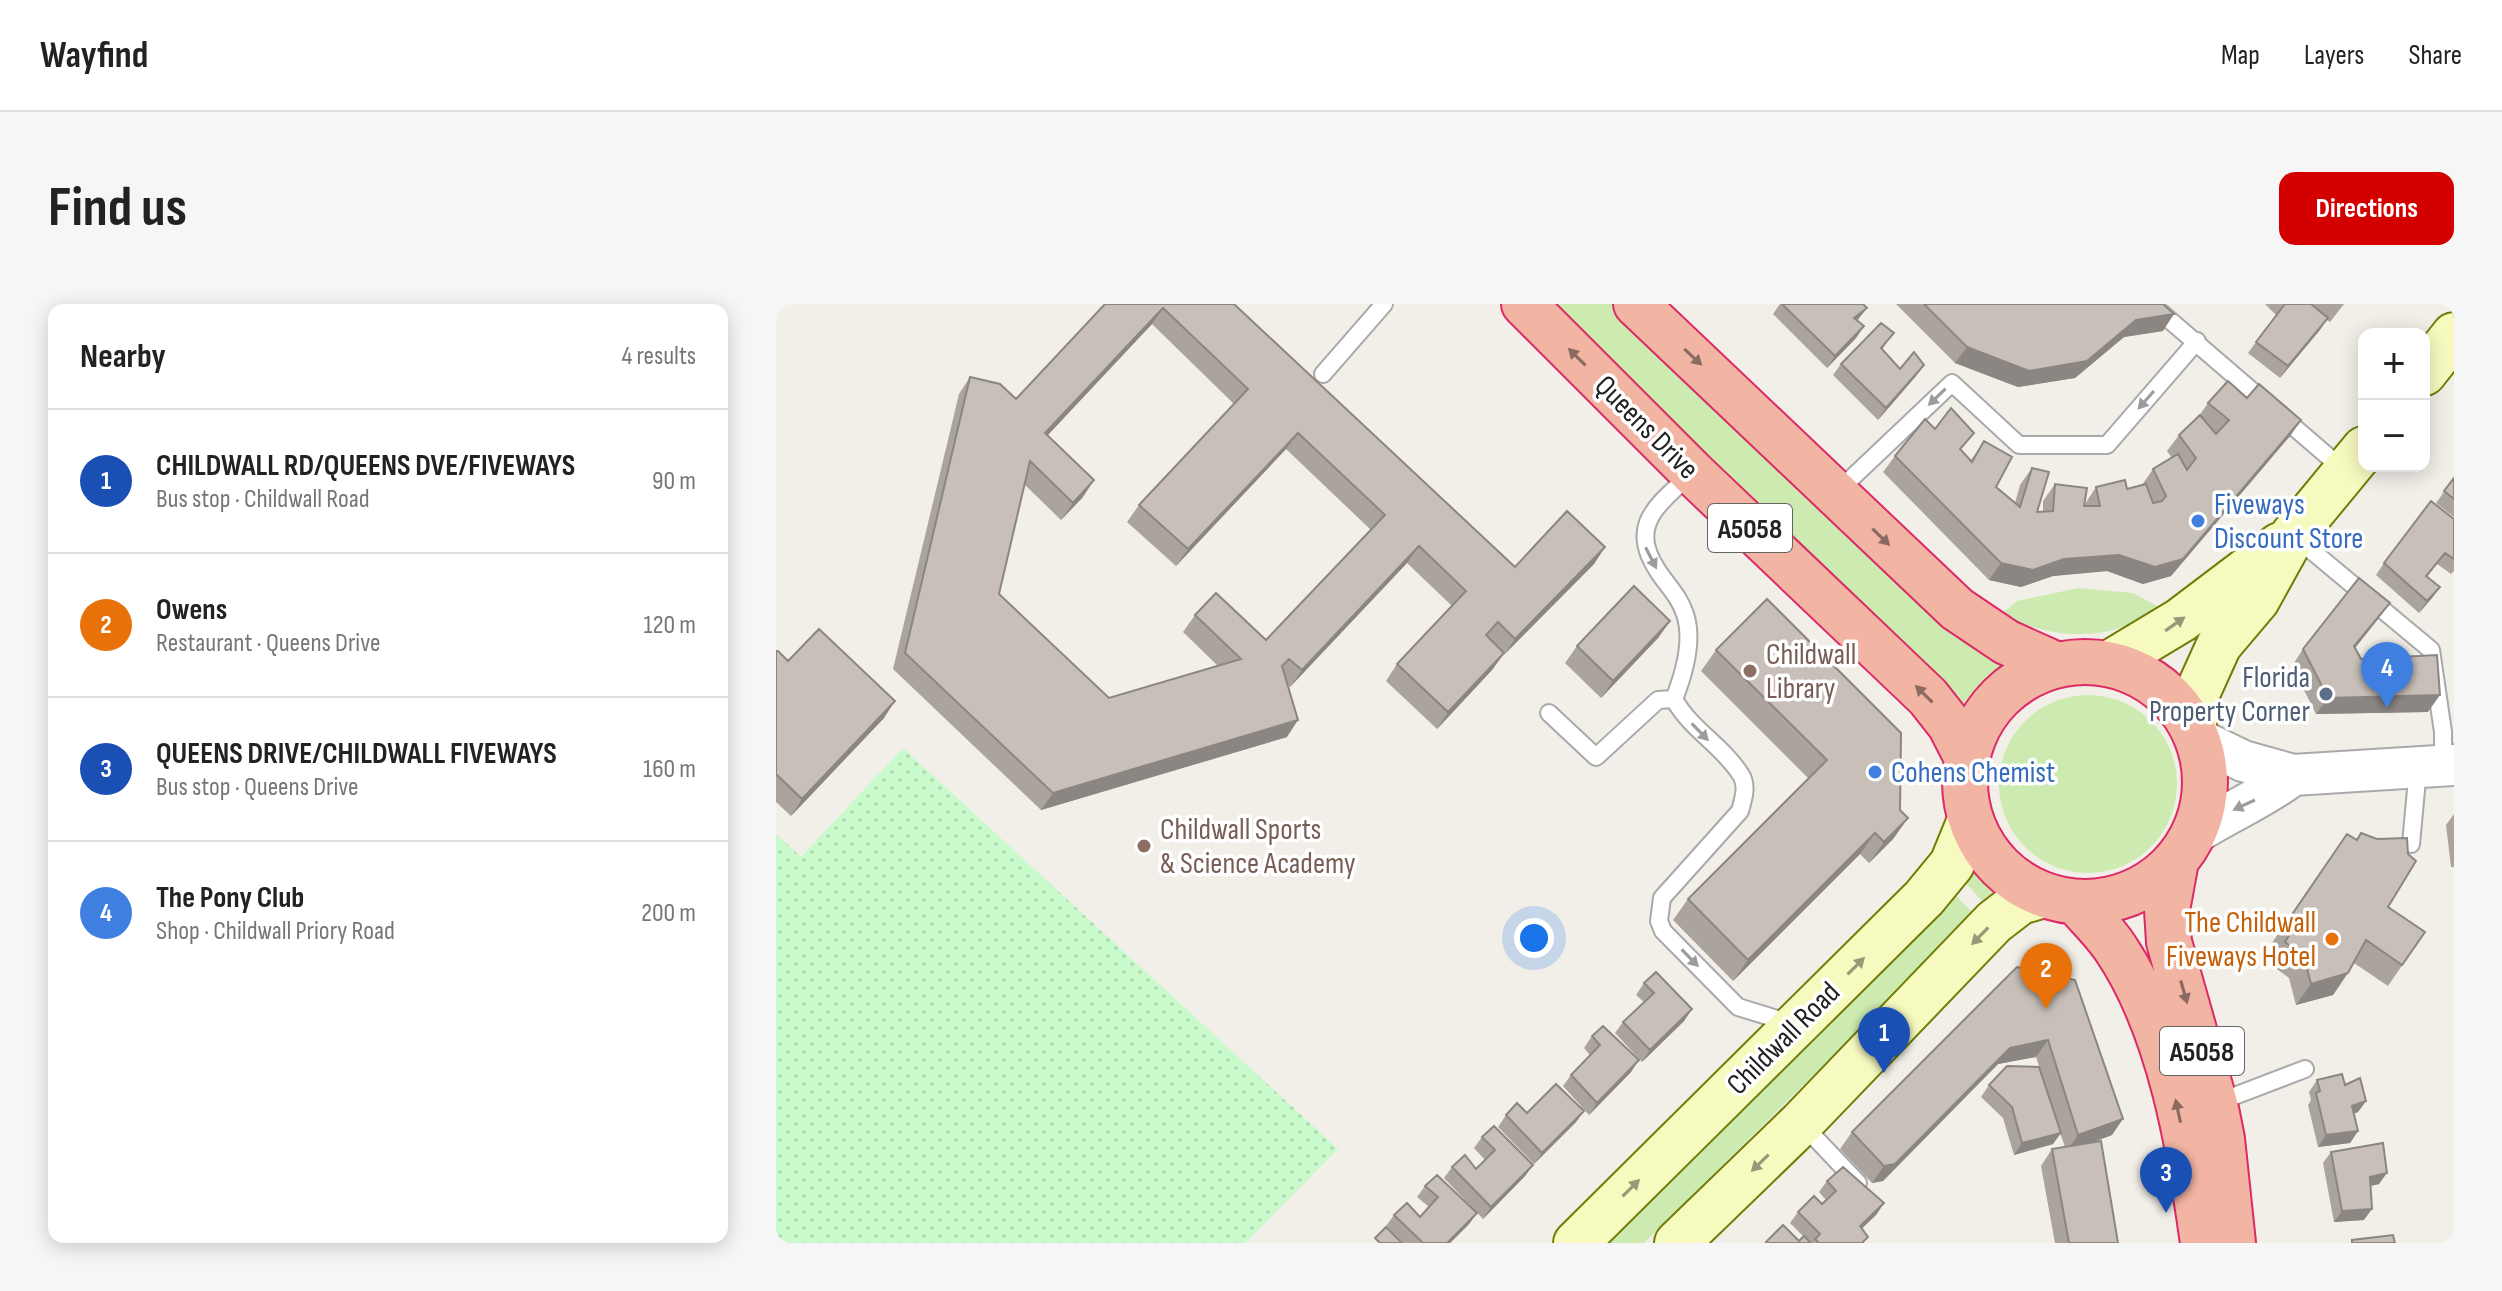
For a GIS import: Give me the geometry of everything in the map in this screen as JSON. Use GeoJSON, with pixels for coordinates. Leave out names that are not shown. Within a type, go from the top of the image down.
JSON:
{"type":"FeatureCollection","features":[{"type":"Feature","properties":{"kind":"highway","name":"Queens Drive"},"geometry":{"type":"LineString","coordinates":[[1524,304],[1693,473],[1928,697],[1950,725],[1967,758]]}},
{"type":"Feature","properties":{"kind":"highway","name":"A5058"},"geometry":{"type":"LineString","coordinates":[[1636,304],[1957,609],[2006,642],[2057,665]]}},
{"type":"Feature","properties":{"kind":"highway","name":"A5058"},"geometry":{"type":"LineString","coordinates":[[2203,1243],[2172,1085],[2148,1009],[2115,947],[2060,899],[2006,873],[1987,852],[1970,820],[1965,793],[1967,758],[1978,726],[1998,698],[2025,678],[2057,665],[2082,662],[2108,664],[2143,676],[2173,699],[2196,734],[2205,770],[2204,803],[2185,847],[2167,910],[2169,942],[2215,1104],[2222,1139],[2233,1243]]}},
{"type":"Feature","properties":{"kind":"highway"},"geometry":{"type":"LineString","coordinates":[[2060,899],[2113,899],[2148,885],[2185,847]]}},
{"type":"Feature","properties":{"kind":"main road"},"geometry":{"type":"LineString","coordinates":[[2430,365],[2454,335]]}},
{"type":"Feature","properties":{"kind":"main road"},"geometry":{"type":"LineString","coordinates":[[2196,734],[2195,698],[2219,645],[2257,600],[2293,535],[2355,460]]}},
{"type":"Feature","properties":{"kind":"main road"},"geometry":{"type":"LineString","coordinates":[[2108,664],[2181,620],[2293,535]]}},
{"type":"Feature","properties":{"kind":"main road","name":"Childwall Road"},"geometry":{"type":"LineString","coordinates":[[1576,1243],[1924,898],[1952,864],[1970,820]]}},
{"type":"Feature","properties":{"kind":"main road"},"geometry":{"type":"LineString","coordinates":[[1677,1243],[1801,1123],[2005,911],[2060,899]]}},
{"type":"Feature","properties":{"kind":"street"},"geometry":{"type":"LineString","coordinates":[[2196,734],[2220,752],[2293,775],[2438,766]]}},
{"type":"Feature","properties":{"kind":"street"},"geometry":{"type":"LineString","coordinates":[[2185,847],[2293,775]]}},
{"type":"Feature","properties":{"kind":"lane"},"geometry":{"type":"LineString","coordinates":[[1323,374],[1384,304]]}},
{"type":"Feature","properties":{"kind":"lane"},"geometry":{"type":"LineString","coordinates":[[2151,304],[2355,460]]}},
{"type":"Feature","properties":{"kind":"lane"},"geometry":{"type":"LineString","coordinates":[[1836,494],[1952,383],[2019,445],[2107,445],[2197,341]]}},
{"type":"Feature","properties":{"kind":"lane"},"geometry":{"type":"LineString","coordinates":[[1674,699],[1686,660],[1688,623],[1678,597],[1651,561],[1644,543],[1644,527],[1666,496],[1693,473]]}},
{"type":"Feature","properties":{"kind":"lane"},"geometry":{"type":"LineString","coordinates":[[2293,535],[2431,650],[2443,732],[2438,766],[2411,844]]}},
{"type":"Feature","properties":{"kind":"lane"},"geometry":{"type":"LineString","coordinates":[[1549,713],[1596,757],[1658,700],[1674,699]]}},
{"type":"Feature","properties":{"kind":"lane"},"geometry":{"type":"LineString","coordinates":[[1674,699],[1741,775],[1745,796],[1740,811],[1662,898],[1659,921],[1663,931],[1738,1007],[1796,1025]]}},
{"type":"Feature","properties":{"kind":"lane"},"geometry":{"type":"LineString","coordinates":[[2215,1104],[2305,1069]]}},
{"type":"Feature","properties":{"kind":"lane"},"geometry":{"type":"LineString","coordinates":[[1801,1123],[1865,1190]]}},
{"type":"Feature","properties":{"kind":"green space"},"geometry":{"type":"Polygon","coordinates":[[[1550,304],[1623,304],[2012,657],[1953,713],[1760,519],[1657,405],[1550,304]]]}},
{"type":"Feature","properties":{"kind":"green space"},"geometry":{"type":"Polygon","coordinates":[[[2079,588],[2133,593],[2159,607],[2122,627],[2082,634],[2040,629],[2001,614],[2017,601],[2079,588]]]}},
{"type":"Feature","properties":{"kind":"green space"},"geometry":{"type":"Polygon","coordinates":[[[2088,695],[2122,701],[2151,721],[2171,750],[2177,784],[2171,818],[2151,847],[2122,867],[2088,873],[2054,867],[2025,847],[2005,818],[1999,784],[2005,750],[2025,721],[2054,701],[2088,695]]]}},
{"type":"Feature","properties":{"kind":"green space"},"geometry":{"type":"Polygon","coordinates":[[[903,748],[1338,1149],[1245,1243],[776,1243],[776,834],[801,857],[903,748]]]}},
{"type":"Feature","properties":{"kind":"green space"},"geometry":{"type":"Polygon","coordinates":[[[1976,859],[2004,887],[1985,904],[1960,877],[1976,859]]]}},
{"type":"Feature","properties":{"kind":"green space"},"geometry":{"type":"Polygon","coordinates":[[[1949,888],[1975,915],[1644,1243],[1591,1243],[1949,888]]]}},
{"type":"Feature","properties":{"kind":"building"},"geometry":{"type":"Polygon","coordinates":[[[1105,304],[1234,304],[1515,567],[1567,511],[1605,547],[1515,639],[1498,622],[1486,635],[1504,653],[1448,712],[1397,664],[1466,591],[1419,546],[1302,670],[1289,659],[1282,666],[1298,720],[1053,793],[905,653],[970,377],[1000,384],[1016,399],[1105,304]],[[1163,308],[1045,433],[1094,480],[1073,503],[1030,461],[999,594],[1109,698],[1241,659],[1195,615],[1216,593],[1266,640],[1385,515],[1298,433],[1188,549],[1139,505],[1248,389],[1163,308]]]}},
{"type":"Feature","properties":{"kind":"building"},"geometry":{"type":"Polygon","coordinates":[[[1782,304],[1863,304],[1867,308],[1854,318],[1864,326],[1835,356],[1782,304]]]}},
{"type":"Feature","properties":{"kind":"building"},"geometry":{"type":"Polygon","coordinates":[[[1924,304],[2163,304],[2174,314],[2136,320],[2087,361],[2029,371],[1967,347],[1924,304]]]}},
{"type":"Feature","properties":{"kind":"building"},"geometry":{"type":"Polygon","coordinates":[[[2285,304],[2311,304],[2328,318],[2288,366],[2256,342],[2285,304]]]}},
{"type":"Feature","properties":{"kind":"building"},"geometry":{"type":"Polygon","coordinates":[[[1881,323],[1894,333],[1881,348],[1900,369],[1914,352],[1924,365],[1886,408],[1841,364],[1881,323]]]}},
{"type":"Feature","properties":{"kind":"building"},"geometry":{"type":"Polygon","coordinates":[[[2228,381],[2247,398],[2259,384],[2301,420],[2183,559],[2155,567],[2119,555],[2064,559],[2033,570],[2001,563],[1895,456],[1925,419],[1935,429],[1951,408],[1974,433],[1960,449],[1972,462],[1984,441],[2012,457],[1996,487],[2020,507],[2032,468],[2049,472],[2037,512],[2053,511],[2055,484],[2087,488],[2084,506],[2100,506],[2096,487],[2125,480],[2127,489],[2146,484],[2153,503],[2162,501],[2166,496],[2153,469],[2178,454],[2187,470],[2196,458],[2179,435],[2200,415],[2216,434],[2229,420],[2208,403],[2228,381]]]}},
{"type":"Feature","properties":{"kind":"building"},"geometry":{"type":"Polygon","coordinates":[[[2454,478],[2454,499],[2444,491],[2454,478]]]}},
{"type":"Feature","properties":{"kind":"building"},"geometry":{"type":"Polygon","coordinates":[[[2431,501],[2454,519],[2454,559],[2445,553],[2426,576],[2440,587],[2427,601],[2384,563],[2431,501]]]}},
{"type":"Feature","properties":{"kind":"building"},"geometry":{"type":"Polygon","coordinates":[[[2359,578],[2390,603],[2354,646],[2361,659],[2437,655],[2440,695],[2328,698],[2303,649],[2359,578]]]}},
{"type":"Feature","properties":{"kind":"building"},"geometry":{"type":"Polygon","coordinates":[[[1634,586],[1670,621],[1613,681],[1577,646],[1634,586]]]}},
{"type":"Feature","properties":{"kind":"building"},"geometry":{"type":"Polygon","coordinates":[[[1767,599],[1901,733],[1900,810],[1908,818],[1884,842],[1875,833],[1748,960],[1688,899],[1827,760],[1716,650],[1767,599]]]}},
{"type":"Feature","properties":{"kind":"building"},"geometry":{"type":"Polygon","coordinates":[[[819,629],[895,701],[802,799],[776,774],[776,651],[788,661],[819,629]]]}},
{"type":"Feature","properties":{"kind":"building","name":"The Childwall Fiveways Hotel"},"geometry":{"type":"Polygon","coordinates":[[[2361,833],[2377,839],[2407,838],[2408,854],[2416,861],[2388,907],[2425,932],[2402,965],[2366,940],[2348,973],[2311,984],[2304,957],[2285,942],[2290,934],[2282,929],[2347,834],[2357,840],[2361,833]]]}},
{"type":"Feature","properties":{"kind":"building"},"geometry":{"type":"Polygon","coordinates":[[[2017,967],[2075,980],[2123,1119],[2078,1135],[2048,1040],[2010,1048],[1895,1164],[1884,1166],[1852,1132],[2017,967]]]}},
{"type":"Feature","properties":{"kind":"building"},"geometry":{"type":"Polygon","coordinates":[[[1656,972],[1692,1009],[1650,1050],[1623,1022],[1654,993],[1644,983],[1656,972]]]}},
{"type":"Feature","properties":{"kind":"building"},"geometry":{"type":"Polygon","coordinates":[[[1603,1026],[1639,1060],[1597,1103],[1571,1075],[1600,1045],[1592,1036],[1603,1026]]]}},
{"type":"Feature","properties":{"kind":"building"},"geometry":{"type":"Polygon","coordinates":[[[2007,1066],[2039,1067],[2061,1133],[2022,1143],[2012,1107],[1989,1085],[2007,1066]]]}},
{"type":"Feature","properties":{"kind":"building"},"geometry":{"type":"Polygon","coordinates":[[[2342,1074],[2345,1085],[2360,1078],[2366,1101],[2352,1106],[2358,1131],[2326,1135],[2316,1093],[2320,1091],[2317,1080],[2342,1074]]]}},
{"type":"Feature","properties":{"kind":"building"},"geometry":{"type":"Polygon","coordinates":[[[1556,1084],[1584,1111],[1542,1153],[1506,1115],[1517,1103],[1527,1113],[1556,1084]]]}},
{"type":"Feature","properties":{"kind":"building"},"geometry":{"type":"Polygon","coordinates":[[[1494,1126],[1533,1165],[1491,1207],[1452,1167],[1465,1155],[1476,1169],[1495,1150],[1482,1137],[1494,1126]]]}},
{"type":"Feature","properties":{"kind":"building"},"geometry":{"type":"Polygon","coordinates":[[[2101,1141],[2118,1243],[2069,1243],[2052,1149],[2101,1141]]]}},
{"type":"Feature","properties":{"kind":"building"},"geometry":{"type":"Polygon","coordinates":[[[2383,1143],[2387,1173],[2370,1177],[2372,1209],[2342,1211],[2331,1152],[2383,1143]]]}},
{"type":"Feature","properties":{"kind":"building"},"geometry":{"type":"Polygon","coordinates":[[[1843,1167],[1884,1203],[1860,1226],[1868,1237],[1862,1243],[1819,1243],[1815,1239],[1820,1234],[1798,1212],[1814,1196],[1822,1204],[1836,1191],[1827,1181],[1843,1167]]]}},
{"type":"Feature","properties":{"kind":"building"},"geometry":{"type":"Polygon","coordinates":[[[1437,1175],[1477,1213],[1447,1243],[1423,1243],[1394,1215],[1407,1203],[1420,1217],[1438,1197],[1425,1186],[1437,1175]]]}},
{"type":"Feature","properties":{"kind":"building"},"geometry":{"type":"Polygon","coordinates":[[[1783,1225],[1799,1241],[1804,1236],[1811,1243],[1767,1243],[1783,1225]]]}},
{"type":"Feature","properties":{"kind":"building"},"geometry":{"type":"Polygon","coordinates":[[[1386,1227],[1402,1243],[1380,1243],[1375,1238],[1386,1227]]]}},
{"type":"Feature","properties":{"kind":"building"},"geometry":{"type":"Polygon","coordinates":[[[2393,1235],[2395,1243],[2352,1243],[2352,1240],[2393,1235]]]}},
{"type":"Feature","properties":{"kind":"place","name":"Fiveways Discount Store"},"geometry":{"type":"Point","coordinates":[2198,521]}},
{"type":"Feature","properties":{"kind":"place","name":"Childwall Library"},"geometry":{"type":"Point","coordinates":[1750,671]}},
{"type":"Feature","properties":{"kind":"place","name":"Florida Property Corner"},"geometry":{"type":"Point","coordinates":[2326,694]}},
{"type":"Feature","properties":{"kind":"place","name":"The Pony Club"},"geometry":{"type":"Point","coordinates":[2387,708]}},
{"type":"Feature","properties":{"kind":"place","name":"Cohens Chemist"},"geometry":{"type":"Point","coordinates":[1875,772]}},
{"type":"Feature","properties":{"kind":"place","name":"Childwall Sports & Science Academy"},"geometry":{"type":"Point","coordinates":[1144,846]}},
{"type":"Feature","properties":{"kind":"place","name":"The Childwall Fiveways Hotel"},"geometry":{"type":"Point","coordinates":[2332,939]}},
{"type":"Feature","properties":{"kind":"place","name":"Owens"},"geometry":{"type":"Point","coordinates":[2046,1009]}},
{"type":"Feature","properties":{"kind":"place","name":"CHILDWALL RD/QUEENS DVE/FIVEWAYS"},"geometry":{"type":"Point","coordinates":[1884,1073]}},
{"type":"Feature","properties":{"kind":"place","name":"QUEENS DRIVE/CHILDWALL FIVEWAYS"},"geometry":{"type":"Point","coordinates":[2166,1213]}}]}
